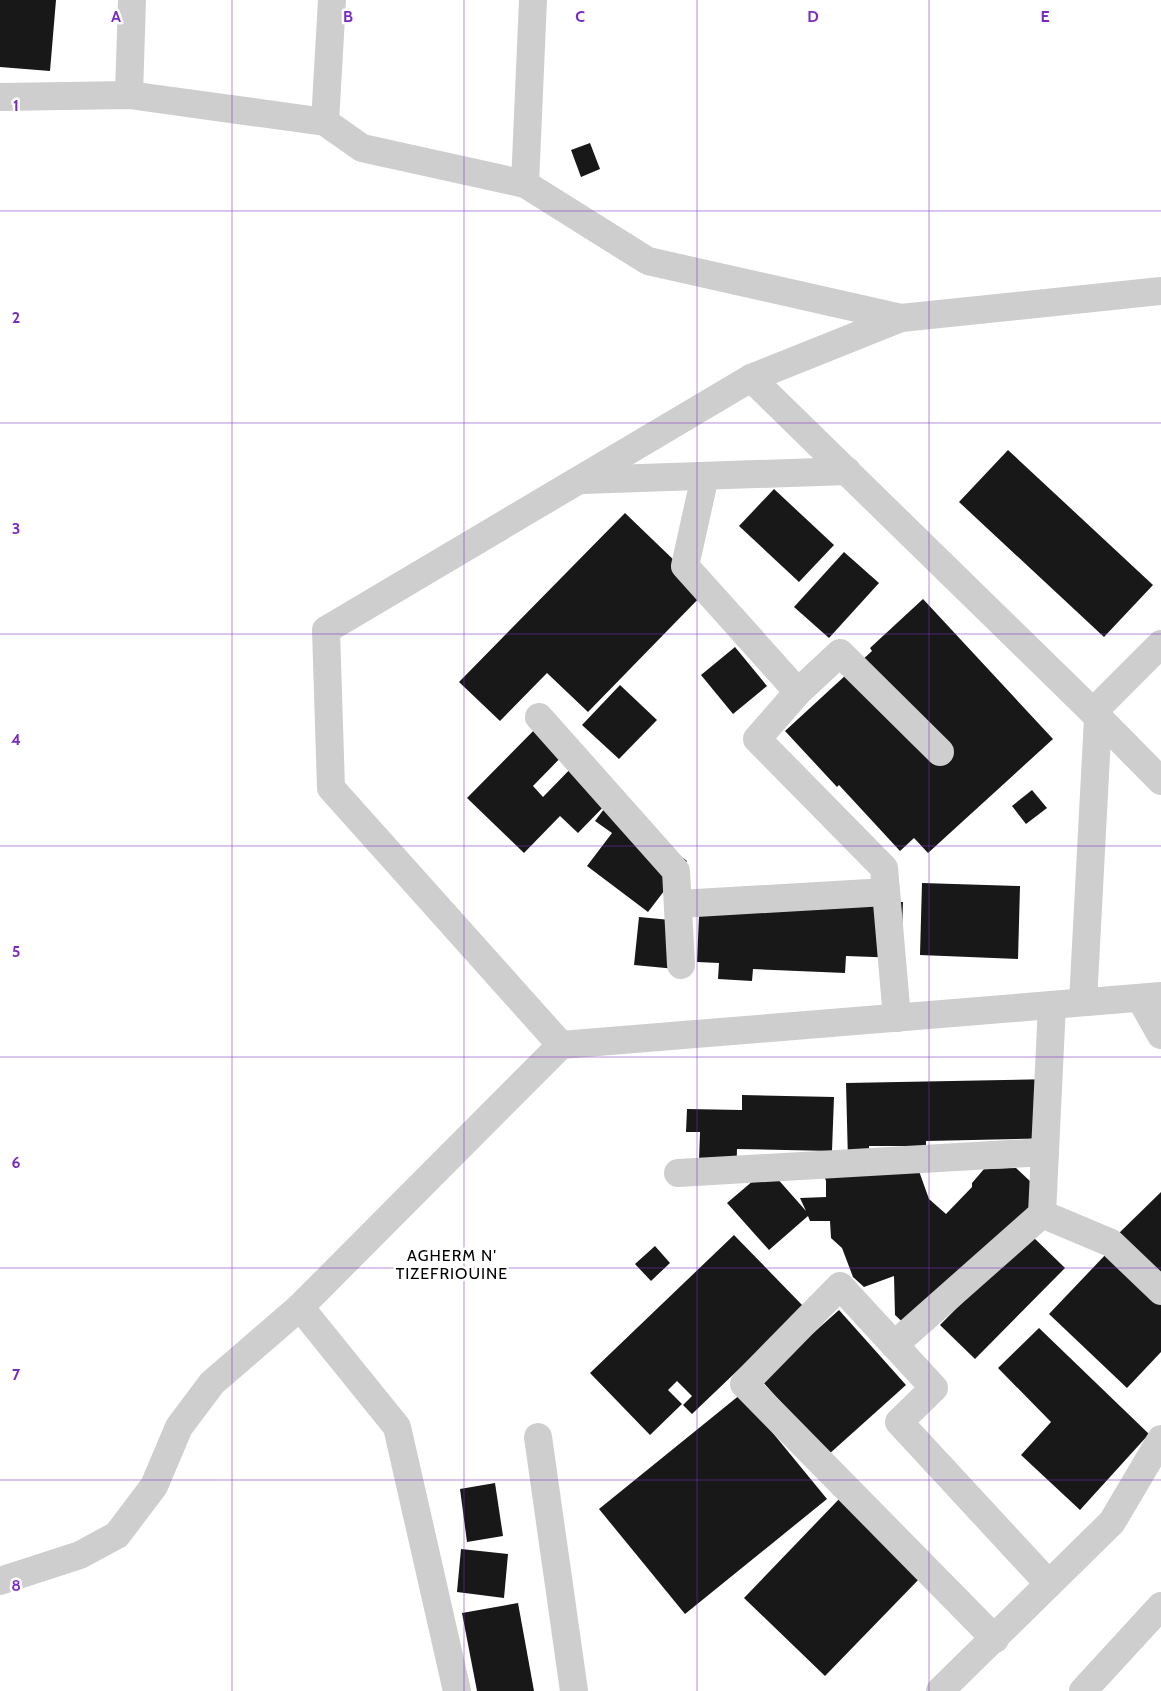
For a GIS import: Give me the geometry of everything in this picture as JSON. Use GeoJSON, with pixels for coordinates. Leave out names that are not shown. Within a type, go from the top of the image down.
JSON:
{"type":"FeatureCollection","features":[{"type":"Feature","properties":{"kind":"street"},"geometry":{"type":"LineString","coordinates":[[128,95],[132,0]]}},
{"type":"Feature","properties":{"kind":"street"},"geometry":{"type":"LineString","coordinates":[[325,122],[332,0]]}},
{"type":"Feature","properties":{"kind":"street"},"geometry":{"type":"LineString","coordinates":[[525,184],[532,0]]}},
{"type":"Feature","properties":{"kind":"street"},"geometry":{"type":"LineString","coordinates":[[0,97],[128,95],[325,122],[362,148],[525,184],[648,261],[901,318]]}},
{"type":"Feature","properties":{"kind":"street"},"geometry":{"type":"LineString","coordinates":[[561,1045],[330,788],[326,630],[750,378],[901,318],[1161,291]]}},
{"type":"Feature","properties":{"kind":"street"},"geometry":{"type":"LineString","coordinates":[[750,378],[1161,781]]}},
{"type":"Feature","properties":{"kind":"street"},"geometry":{"type":"LineString","coordinates":[[579,480],[846,471]]}},
{"type":"Feature","properties":{"kind":"street"},"geometry":{"type":"LineString","coordinates":[[705,476],[685,566],[798,692]]}},
{"type":"Feature","properties":{"kind":"street"},"geometry":{"type":"LineString","coordinates":[[1082,1002],[1095,715],[1161,644]]}},
{"type":"Feature","properties":{"kind":"street"},"geometry":{"type":"LineString","coordinates":[[896,1018],[884,868],[757,739],[798,692],[840,653],[940,752]]}},
{"type":"Feature","properties":{"kind":"street"},"geometry":{"type":"LineString","coordinates":[[539,717],[676,871],[681,965]]}},
{"type":"Feature","properties":{"kind":"street"},"geometry":{"type":"LineString","coordinates":[[679,904],[886,892]]}},
{"type":"Feature","properties":{"kind":"street"},"geometry":{"type":"LineString","coordinates":[[0,1581],[80,1555],[118,1535],[154,1486],[179,1427],[212,1383],[300,1307],[561,1045],[1151,997],[1161,1034]]}},
{"type":"Feature","properties":{"kind":"street"},"geometry":{"type":"LineString","coordinates":[[894,1345],[1042,1214],[1052,1005]]}},
{"type":"Feature","properties":{"kind":"street"},"geometry":{"type":"LineString","coordinates":[[678,1173],[1045,1152]]}},
{"type":"Feature","properties":{"kind":"street"},"geometry":{"type":"LineString","coordinates":[[1042,1214],[1111,1243],[1161,1291]]}},
{"type":"Feature","properties":{"kind":"street"},"geometry":{"type":"LineString","coordinates":[[995,1639],[744,1384],[840,1286],[934,1388],[899,1422],[1049,1584]]}},
{"type":"Feature","properties":{"kind":"street"},"geometry":{"type":"LineString","coordinates":[[300,1307],[397,1427],[457,1691]]}},
{"type":"Feature","properties":{"kind":"street"},"geometry":{"type":"LineString","coordinates":[[538,1438],[574,1691]]}},
{"type":"Feature","properties":{"kind":"street"},"geometry":{"type":"LineString","coordinates":[[940,1691],[1112,1522],[1161,1439]]}},
{"type":"Feature","properties":{"kind":"street"},"geometry":{"type":"LineString","coordinates":[[1082,1691],[1161,1606]]}},
{"type":"Feature","properties":{"kind":"building"},"geometry":{"type":"Polygon","coordinates":[[[0,0],[56,0],[50,71],[0,67],[0,0]]]}},
{"type":"Feature","properties":{"kind":"building"},"geometry":{"type":"Polygon","coordinates":[[[590,143],[600,169],[581,177],[571,150],[590,143]]]}},
{"type":"Feature","properties":{"kind":"building"},"geometry":{"type":"Polygon","coordinates":[[[1008,450],[1153,585],[1104,637],[959,502],[1008,450]]]}},
{"type":"Feature","properties":{"kind":"building"},"geometry":{"type":"Polygon","coordinates":[[[774,489],[834,545],[799,582],[739,526],[774,489]]]}},
{"type":"Feature","properties":{"kind":"building"},"geometry":{"type":"Polygon","coordinates":[[[625,513],[706,591],[588,712],[547,673],[500,721],[459,682],[625,513]]]}},
{"type":"Feature","properties":{"kind":"building"},"geometry":{"type":"Polygon","coordinates":[[[844,552],[879,583],[829,638],[794,607],[844,552]]]}},
{"type":"Feature","properties":{"kind":"building"},"geometry":{"type":"Polygon","coordinates":[[[923,599],[1053,739],[928,853],[914,838],[900,851],[839,785],[837,787],[785,731],[872,651],[870,648],[923,599]]]}},
{"type":"Feature","properties":{"kind":"building"},"geometry":{"type":"Polygon","coordinates":[[[735,647],[767,686],[733,714],[701,675],[735,647]]]}},
{"type":"Feature","properties":{"kind":"building"},"geometry":{"type":"Polygon","coordinates":[[[620,685],[657,720],[619,759],[582,725],[620,685]]]}},
{"type":"Feature","properties":{"kind":"building"},"geometry":{"type":"Polygon","coordinates":[[[545,719],[573,745],[533,786],[543,797],[580,759],[616,794],[617,792],[632,803],[624,814],[687,861],[648,912],[587,866],[612,833],[595,821],[613,797],[578,833],[560,816],[524,853],[467,798],[545,719]]]}},
{"type":"Feature","properties":{"kind":"building"},"geometry":{"type":"Polygon","coordinates":[[[1032,790],[1047,808],[1026,824],[1012,806],[1032,790]]]}},
{"type":"Feature","properties":{"kind":"building"},"geometry":{"type":"Polygon","coordinates":[[[922,883],[1020,886],[1018,959],[920,955],[922,883]]]}},
{"type":"Feature","properties":{"kind":"building"},"geometry":{"type":"Polygon","coordinates":[[[700,893],[903,902],[901,958],[846,956],[845,973],[753,969],[752,981],[718,979],[719,963],[697,962],[700,893]]]}},
{"type":"Feature","properties":{"kind":"building"},"geometry":{"type":"Polygon","coordinates":[[[639,917],[681,921],[676,969],[634,965],[639,917]]]}},
{"type":"Feature","properties":{"kind":"building"},"geometry":{"type":"Polygon","coordinates":[[[1057,1079],[1058,1138],[926,1141],[926,1146],[869,1146],[869,1161],[915,1160],[929,1199],[946,1214],[972,1187],[972,1183],[984,1169],[1016,1168],[1046,1196],[911,1330],[895,1315],[894,1276],[864,1287],[853,1277],[842,1248],[831,1238],[830,1221],[810,1221],[808,1216],[769,1250],[727,1203],[768,1168],[806,1211],[800,1198],[826,1197],[826,1181],[823,1173],[848,1161],[846,1083],[1057,1079]]]}},
{"type":"Feature","properties":{"kind":"building"},"geometry":{"type":"Polygon","coordinates":[[[742,1095],[834,1097],[832,1151],[737,1149],[736,1179],[699,1160],[700,1132],[686,1132],[687,1109],[742,1110],[742,1095]]]}},
{"type":"Feature","properties":{"kind":"building"},"geometry":{"type":"Polygon","coordinates":[[[1161,1192],[1161,1283],[1115,1237],[1161,1192]]]}},
{"type":"Feature","properties":{"kind":"building"},"geometry":{"type":"Polygon","coordinates":[[[1030,1234],[1065,1268],[975,1359],[940,1325],[1030,1234]]]}},
{"type":"Feature","properties":{"kind":"building"},"geometry":{"type":"Polygon","coordinates":[[[734,1235],[804,1307],[692,1414],[683,1405],[692,1396],[677,1381],[668,1390],[682,1404],[650,1435],[590,1373],[734,1235]]]}},
{"type":"Feature","properties":{"kind":"building"},"geometry":{"type":"Polygon","coordinates":[[[655,1246],[670,1263],[651,1281],[635,1264],[655,1246]]]}},
{"type":"Feature","properties":{"kind":"building"},"geometry":{"type":"Polygon","coordinates":[[[1108,1252],[1161,1303],[1161,1352],[1127,1388],[1049,1314],[1108,1252]]]}},
{"type":"Feature","properties":{"kind":"building"},"geometry":{"type":"Polygon","coordinates":[[[839,1310],[906,1385],[828,1455],[761,1380],[839,1310]]]}},
{"type":"Feature","properties":{"kind":"building"},"geometry":{"type":"Polygon","coordinates":[[[1039,1328],[1149,1434],[1080,1510],[1021,1455],[1051,1422],[998,1368],[1039,1328]]]}},
{"type":"Feature","properties":{"kind":"building"},"geometry":{"type":"Polygon","coordinates":[[[741,1394],[827,1499],[685,1614],[599,1509],[741,1394]]]}},
{"type":"Feature","properties":{"kind":"building"},"geometry":{"type":"Polygon","coordinates":[[[495,1483],[503,1536],[467,1542],[460,1489],[495,1483]]]}},
{"type":"Feature","properties":{"kind":"building"},"geometry":{"type":"Polygon","coordinates":[[[841,1497],[923,1575],[825,1676],[744,1598],[841,1497]]]}},
{"type":"Feature","properties":{"kind":"building"},"geometry":{"type":"Polygon","coordinates":[[[461,1549],[508,1554],[504,1598],[457,1592],[461,1549]]]}},
{"type":"Feature","properties":{"kind":"building"},"geometry":{"type":"Polygon","coordinates":[[[518,1603],[534,1691],[477,1691],[462,1613],[518,1603]]]}},
{"type":"Feature","properties":{"kind":"district","name":"AGHERM N' TIZEFRIOUINE"},"geometry":{"type":"Point","coordinates":[452,1264]}}]}
